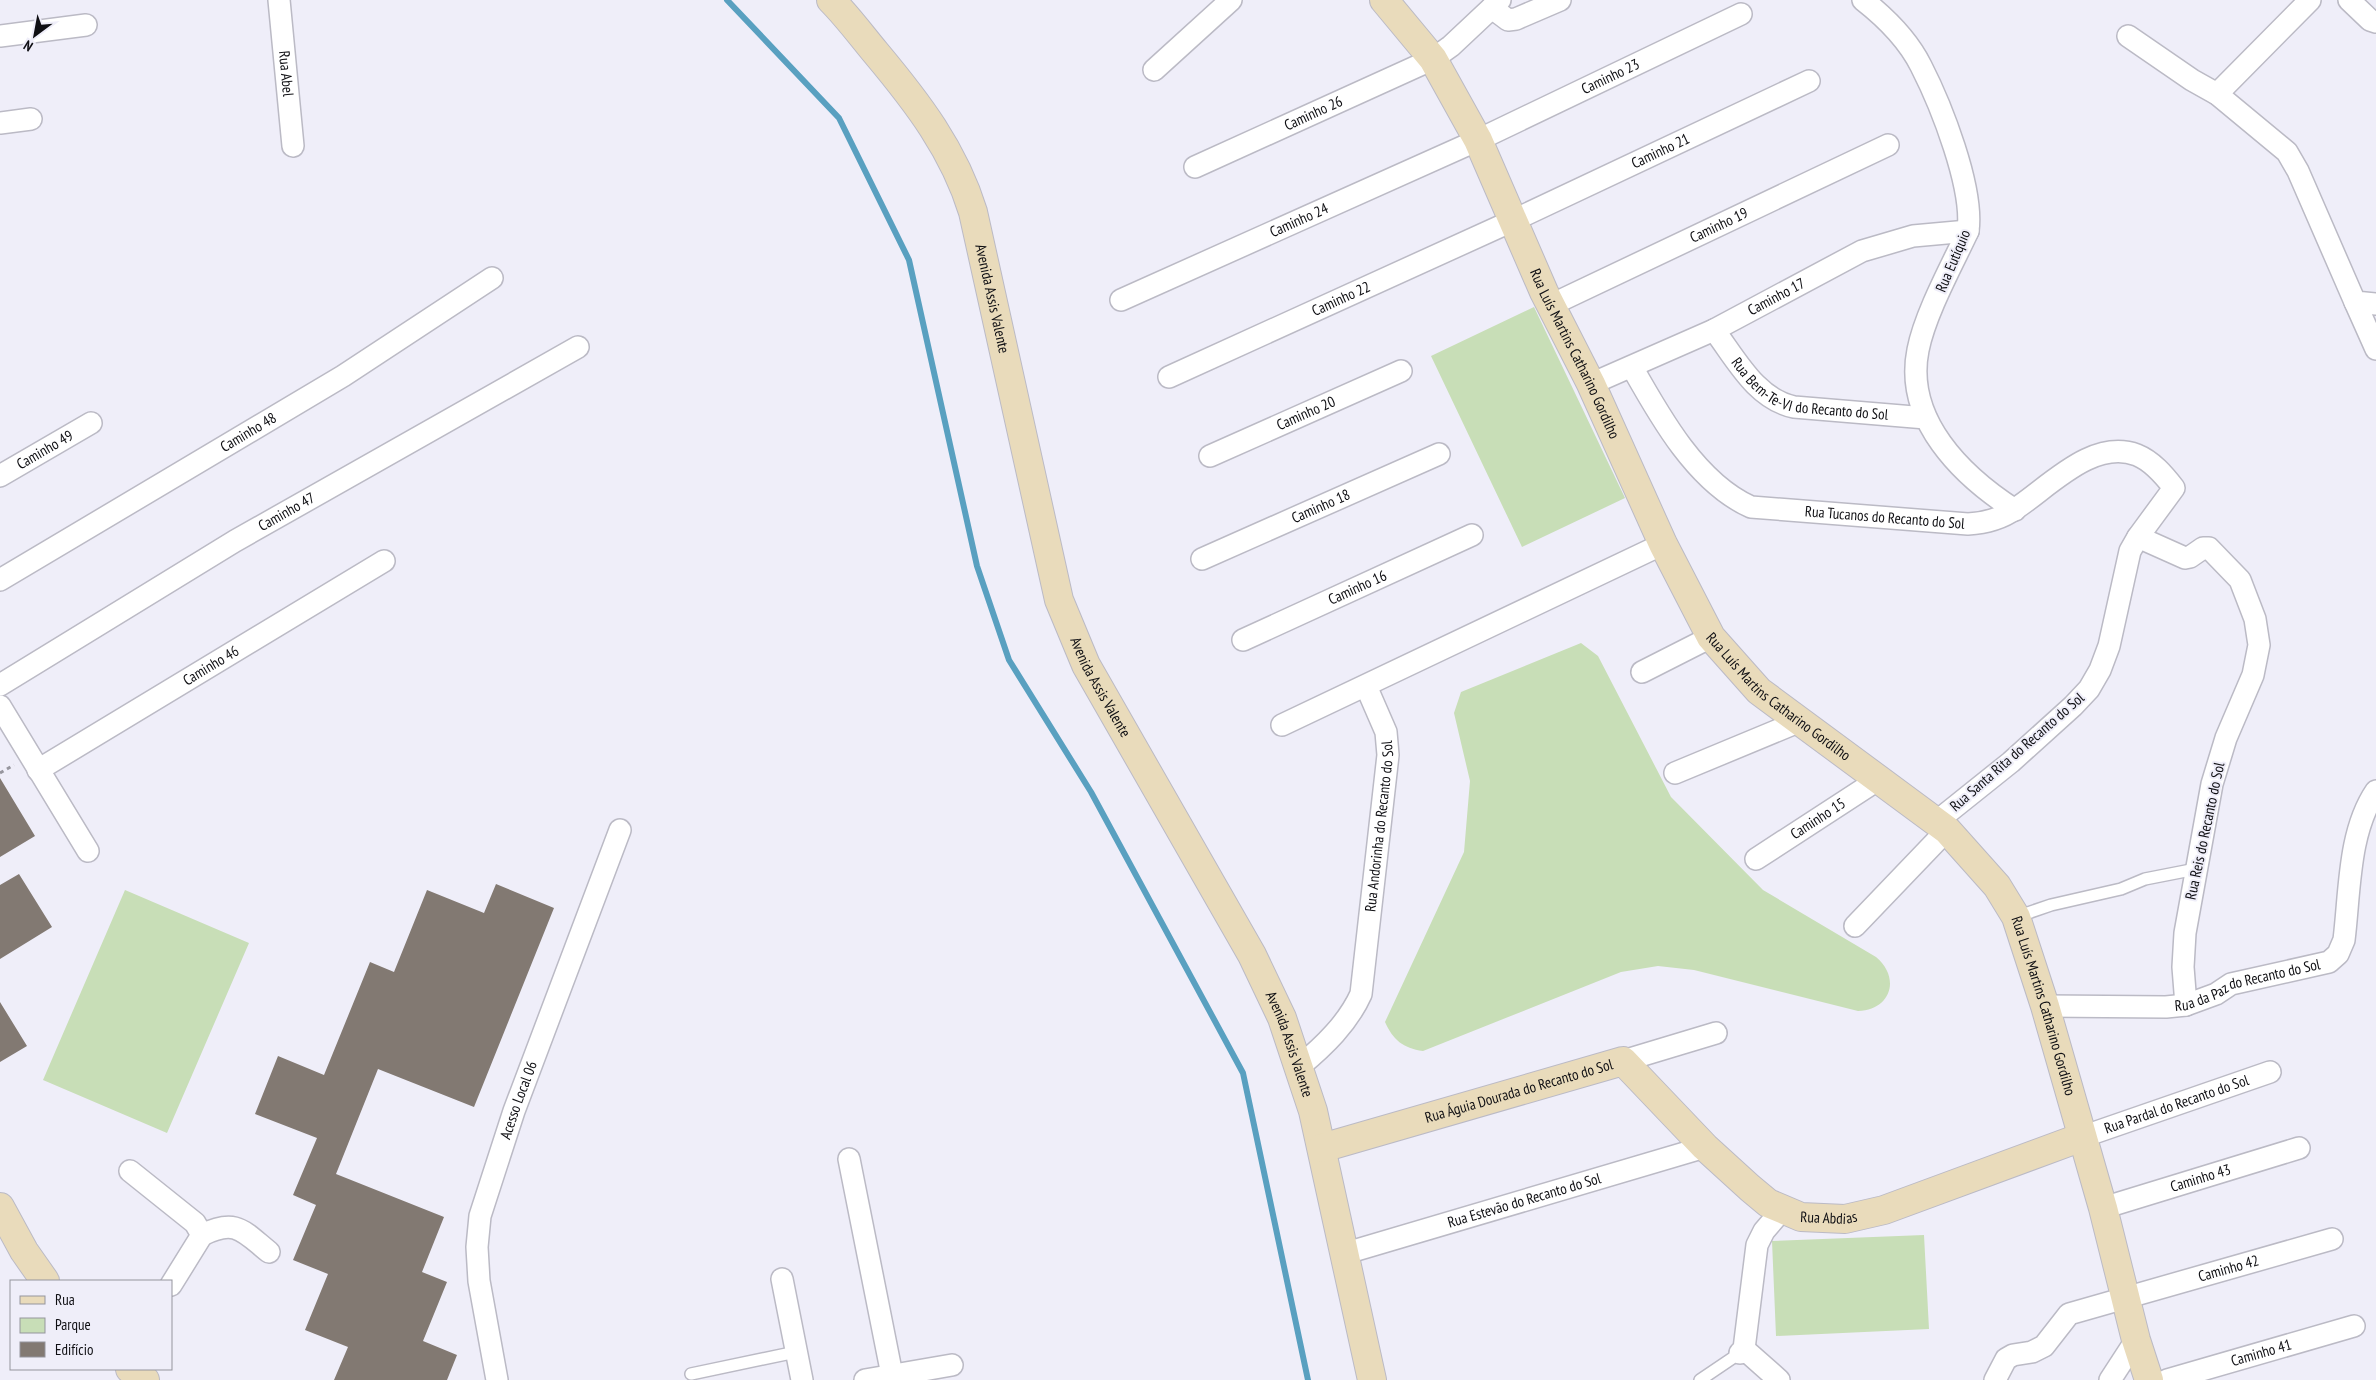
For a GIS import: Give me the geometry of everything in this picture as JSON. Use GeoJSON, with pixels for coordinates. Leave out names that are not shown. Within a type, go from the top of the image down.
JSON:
{"type":"FeatureCollection","features":[{"type":"Feature","properties":{"kind":"street","name":"Rua Abel"},"geometry":{"type":"LineString","coordinates":[[279,0],[293,146]]}},
{"type":"Feature","properties":{"kind":"street","name":"Avenida Assis Valente"},"geometry":{"type":"LineString","coordinates":[[830,0],[920,107],[958,170],[973,212],[1059,600],[1090,673],[1266,981],[1282,1018],[1300,1066],[1322,1148],[1343,1254],[1372,1380]]}},
{"type":"Feature","properties":{"kind":"street"},"geometry":{"type":"LineString","coordinates":[[1154,70],[1231,0]]}},
{"type":"Feature","properties":{"kind":"street","name":"Rua Luís Martins Catharino Gordilho"},"geometry":{"type":"LineString","coordinates":[[1384,0],[1433,59],[1478,140],[1512,221],[1551,305],[1591,384],[1663,544],[1711,637],[1759,691],[1798,722],[1879,779],[1941,826],[1997,886],[2016,917],[2045,1006],[2103,1208],[2136,1340],[2149,1380]]}},
{"type":"Feature","properties":{"kind":"street"},"geometry":{"type":"LineString","coordinates":[[1496,4],[1508,20],[1516,20],[1560,0]]}},
{"type":"Feature","properties":{"kind":"street","name":"Rua Eutíquio"},"geometry":{"type":"LineString","coordinates":[[1864,0],[1886,18],[1921,65],[1947,127],[1967,194],[1970,216],[1968,231],[1929,320],[1918,351],[1916,377],[1919,396],[1926,418],[1957,464],[1976,483],[2015,510]]}},
{"type":"Feature","properties":{"kind":"street"},"geometry":{"type":"LineString","coordinates":[[2217,94],[2310,0]]}},
{"type":"Feature","properties":{"kind":"street"},"geometry":{"type":"LineString","coordinates":[[2349,0],[2370,20],[2376,22]]}},
{"type":"Feature","properties":{"kind":"street","name":"Caminho 26"},"geometry":{"type":"LineString","coordinates":[[1194,167],[1433,59],[1451,46],[1496,4]]}},
{"type":"Feature","properties":{"kind":"street","name":"Caminho 23"},"geometry":{"type":"LineString","coordinates":[[1478,140],[1741,14]]}},
{"type":"Feature","properties":{"kind":"street"},"geometry":{"type":"LineString","coordinates":[[0,36],[86,25]]}},
{"type":"Feature","properties":{"kind":"street"},"geometry":{"type":"LineString","coordinates":[[2128,36],[2192,80],[2217,94],[2278,144],[2292,159],[2376,349]]}},
{"type":"Feature","properties":{"kind":"street","name":"Caminho 21"},"geometry":{"type":"LineString","coordinates":[[1512,221],[1809,81]]}},
{"type":"Feature","properties":{"kind":"street"},"geometry":{"type":"LineString","coordinates":[[0,123],[32,119]]}},
{"type":"Feature","properties":{"kind":"street","name":"Caminho 24"},"geometry":{"type":"LineString","coordinates":[[1121,300],[1478,140]]}},
{"type":"Feature","properties":{"kind":"street","name":"Caminho 19"},"geometry":{"type":"LineString","coordinates":[[1551,305],[1888,145]]}},
{"type":"Feature","properties":{"kind":"street","name":"Caminho 22"},"geometry":{"type":"LineString","coordinates":[[1169,377],[1512,221]]}},
{"type":"Feature","properties":{"kind":"street","name":"Caminho 17"},"geometry":{"type":"LineString","coordinates":[[1591,384],[1714,330],[1862,251],[1913,236],[1968,231]]}},
{"type":"Feature","properties":{"kind":"street","name":"Caminho 48"},"geometry":{"type":"LineString","coordinates":[[0,580],[343,376],[492,278]]}},
{"type":"Feature","properties":{"kind":"street"},"geometry":{"type":"LineString","coordinates":[[2355,302],[2376,304]]}},
{"type":"Feature","properties":{"kind":"street","name":"Rua Bem-Te-VI do Recanto do Sol"},"geometry":{"type":"LineString","coordinates":[[1714,330],[1763,392],[1781,404],[1794,407],[1926,418]]}},
{"type":"Feature","properties":{"kind":"street","name":"Caminho 47"},"geometry":{"type":"LineString","coordinates":[[0,686],[235,541],[578,347]]}},
{"type":"Feature","properties":{"kind":"street","name":"Rua Tucanos do Recanto do Sol"},"geometry":{"type":"LineString","coordinates":[[1632,367],[1670,433],[1725,493],[1750,507],[1968,524],[1992,521],[2015,510],[2061,473],[2089,459],[2108,453],[2137,455],[2158,469],[2174,488]]}},
{"type":"Feature","properties":{"kind":"street","name":"Caminho 20"},"geometry":{"type":"LineString","coordinates":[[1210,456],[1401,371]]}},
{"type":"Feature","properties":{"kind":"street","name":"Caminho 49"},"geometry":{"type":"LineString","coordinates":[[0,476],[91,423]]}},
{"type":"Feature","properties":{"kind":"street","name":"Caminho 18"},"geometry":{"type":"LineString","coordinates":[[1202,559],[1439,454]]}},
{"type":"Feature","properties":{"kind":"street","name":"Rua Santa Rita do Recanto do Sol"},"geometry":{"type":"LineString","coordinates":[[1855,926],[1941,826],[2074,706],[2089,690],[2098,674],[2109,646],[2130,551],[2174,488]]}},
{"type":"Feature","properties":{"kind":"street","name":"Caminho 16"},"geometry":{"type":"LineString","coordinates":[[1243,640],[1472,535]]}},
{"type":"Feature","properties":{"kind":"street","name":"Rua Reis do Recanto do Sol"},"geometry":{"type":"LineString","coordinates":[[2138,537],[2185,558],[2190,557],[2203,548],[2209,548],[2240,580],[2258,630],[2259,646],[2253,675],[2220,757],[2212,784],[2183,948],[2186,1005]]}},
{"type":"Feature","properties":{"kind":"street"},"geometry":{"type":"LineString","coordinates":[[1282,725],[1663,544]]}},
{"type":"Feature","properties":{"kind":"street","name":"Caminho 46"},"geometry":{"type":"LineString","coordinates":[[38,770],[384,561]]}},
{"type":"Feature","properties":{"kind":"street"},"geometry":{"type":"LineString","coordinates":[[1642,672],[1711,637]]}},
{"type":"Feature","properties":{"kind":"street","name":"Rua Andorinha do Recanto do Sol"},"geometry":{"type":"LineString","coordinates":[[1300,1066],[1323,1047],[1355,1007],[1361,994],[1388,750],[1386,732],[1366,686]]}},
{"type":"Feature","properties":{"kind":"street"},"geometry":{"type":"LineString","coordinates":[[0,706],[88,851]]}},
{"type":"Feature","properties":{"kind":"street"},"geometry":{"type":"LineString","coordinates":[[1675,773],[1798,722]]}},
{"type":"Feature","properties":{"kind":"street","name":"Caminho 15"},"geometry":{"type":"LineString","coordinates":[[1756,859],[1879,779]]}},
{"type":"Feature","properties":{"kind":"street","name":"Rua da Paz do Recanto do Sol"},"geometry":{"type":"LineString","coordinates":[[2045,1006],[2166,1007],[2186,1005],[2216,994],[2231,984],[2330,962],[2338,954],[2344,940],[2356,839],[2361,820],[2376,792]]}},
{"type":"Feature","properties":{"kind":"street","name":"Acesso Local 06"},"geometry":{"type":"LineString","coordinates":[[497,1380],[479,1281],[476,1247],[480,1216],[511,1120],[620,830]]}},
{"type":"Feature","properties":{"kind":"street","name":"Rua Águia Dourada do Recanto do Sol"},"geometry":{"type":"LineString","coordinates":[[1322,1148],[1716,1033]]}},
{"type":"Feature","properties":{"kind":"street","name":"Rua Abdias"},"geometry":{"type":"LineString","coordinates":[[1623,1061],[1705,1147],[1750,1188],[1782,1210],[1801,1217],[1822,1219],[1845,1218],[1884,1210],[2082,1137]]}},
{"type":"Feature","properties":{"kind":"street","name":"Rua Pardal do Recanto do Sol"},"geometry":{"type":"LineString","coordinates":[[2082,1137],[2270,1072]]}},
{"type":"Feature","properties":{"kind":"street","name":"Rua Estevão do Recanto do Sol"},"geometry":{"type":"LineString","coordinates":[[1343,1254],[1705,1147]]}},
{"type":"Feature","properties":{"kind":"street","name":"Caminho 43"},"geometry":{"type":"LineString","coordinates":[[2103,1208],[2300,1148]]}},
{"type":"Feature","properties":{"kind":"street"},"geometry":{"type":"LineString","coordinates":[[849,1159],[892,1375]]}},
{"type":"Feature","properties":{"kind":"street"},"geometry":{"type":"LineString","coordinates":[[130,1171],[195,1223],[202,1235]]}},
{"type":"Feature","properties":{"kind":"street"},"geometry":{"type":"LineString","coordinates":[[0,1207],[24,1251],[44,1280]]}},
{"type":"Feature","properties":{"kind":"street"},"geometry":{"type":"LineString","coordinates":[[1779,1380],[1742,1351],[1757,1245],[1764,1231],[1782,1210]]}},
{"type":"Feature","properties":{"kind":"street"},"geometry":{"type":"LineString","coordinates":[[172,1283],[202,1235],[220,1226],[240,1228],[269,1252]]}},
{"type":"Feature","properties":{"kind":"street","name":"Caminho 42"},"geometry":{"type":"LineString","coordinates":[[2126,1297],[2332,1239]]}},
{"type":"Feature","properties":{"kind":"street"},"geometry":{"type":"LineString","coordinates":[[782,1279],[802,1380]]}},
{"type":"Feature","properties":{"kind":"street"},"geometry":{"type":"LineString","coordinates":[[1995,1380],[2006,1360],[2013,1355],[2038,1350],[2048,1342],[2069,1314],[2126,1297]]}},
{"type":"Feature","properties":{"kind":"street","name":"Caminho 41"},"geometry":{"type":"LineString","coordinates":[[2167,1380],[2354,1326]]}},
{"type":"Feature","properties":{"kind":"street"},"geometry":{"type":"LineString","coordinates":[[2110,1380],[2136,1340]]}},
{"type":"Feature","properties":{"kind":"street"},"geometry":{"type":"LineString","coordinates":[[865,1380],[952,1365]]}},
{"type":"Feature","properties":{"kind":"lane"},"geometry":{"type":"LineString","coordinates":[[2016,917],[2051,905],[2121,889],[2145,879],[2196,869]]}},
{"type":"Feature","properties":{"kind":"lane"},"geometry":{"type":"LineString","coordinates":[[1700,1380],[1742,1351]]}},
{"type":"Feature","properties":{"kind":"lane"},"geometry":{"type":"LineString","coordinates":[[691,1374],[796,1352]]}},
{"type":"Feature","properties":{"kind":"green space"},"geometry":{"type":"Polygon","coordinates":[[[1534,307],[1625,498],[1522,547],[1431,356],[1534,307]]]}},
{"type":"Feature","properties":{"kind":"green space"},"geometry":{"type":"Polygon","coordinates":[[[1581,643],[1598,656],[1671,797],[1763,890],[1876,957],[1884,965],[1890,983],[1889,991],[1885,999],[1878,1005],[1858,1011],[1694,970],[1658,966],[1621,972],[1423,1051],[1410,1048],[1395,1038],[1385,1022],[1464,852],[1470,781],[1454,713],[1461,692],[1581,643]]]}},
{"type":"Feature","properties":{"kind":"green space"},"geometry":{"type":"Polygon","coordinates":[[[125,890],[249,943],[167,1133],[43,1080],[125,890]]]}},
{"type":"Feature","properties":{"kind":"green space"},"geometry":{"type":"Polygon","coordinates":[[[1924,1235],[1929,1329],[1776,1336],[1772,1241],[1924,1235]]]}},
{"type":"Feature","properties":{"kind":"building"},"geometry":{"type":"Polygon","coordinates":[[[0,778],[35,836],[0,857],[0,778]]]}},
{"type":"Feature","properties":{"kind":"building"},"geometry":{"type":"Polygon","coordinates":[[[19,874],[52,927],[0,959],[0,885],[19,874]]]}},
{"type":"Feature","properties":{"kind":"building"},"geometry":{"type":"Polygon","coordinates":[[[496,884],[554,908],[474,1107],[378,1069],[336,1174],[444,1217],[422,1272],[447,1282],[423,1341],[457,1355],[447,1380],[334,1380],[348,1347],[305,1330],[328,1274],[293,1260],[316,1205],[293,1195],[317,1138],[255,1114],[278,1056],[324,1075],[370,962],[394,972],[427,890],[484,913],[496,884]]]}},
{"type":"Feature","properties":{"kind":"building"},"geometry":{"type":"Polygon","coordinates":[[[0,1002],[27,1046],[0,1062],[0,1002]]]}},
{"type":"Feature","properties":{"kind":"waterway"},"geometry":{"type":"LineString","coordinates":[[727,0],[839,118],[909,260],[977,566],[1009,660],[1091,792],[1243,1073],[1308,1380]]}}]}
